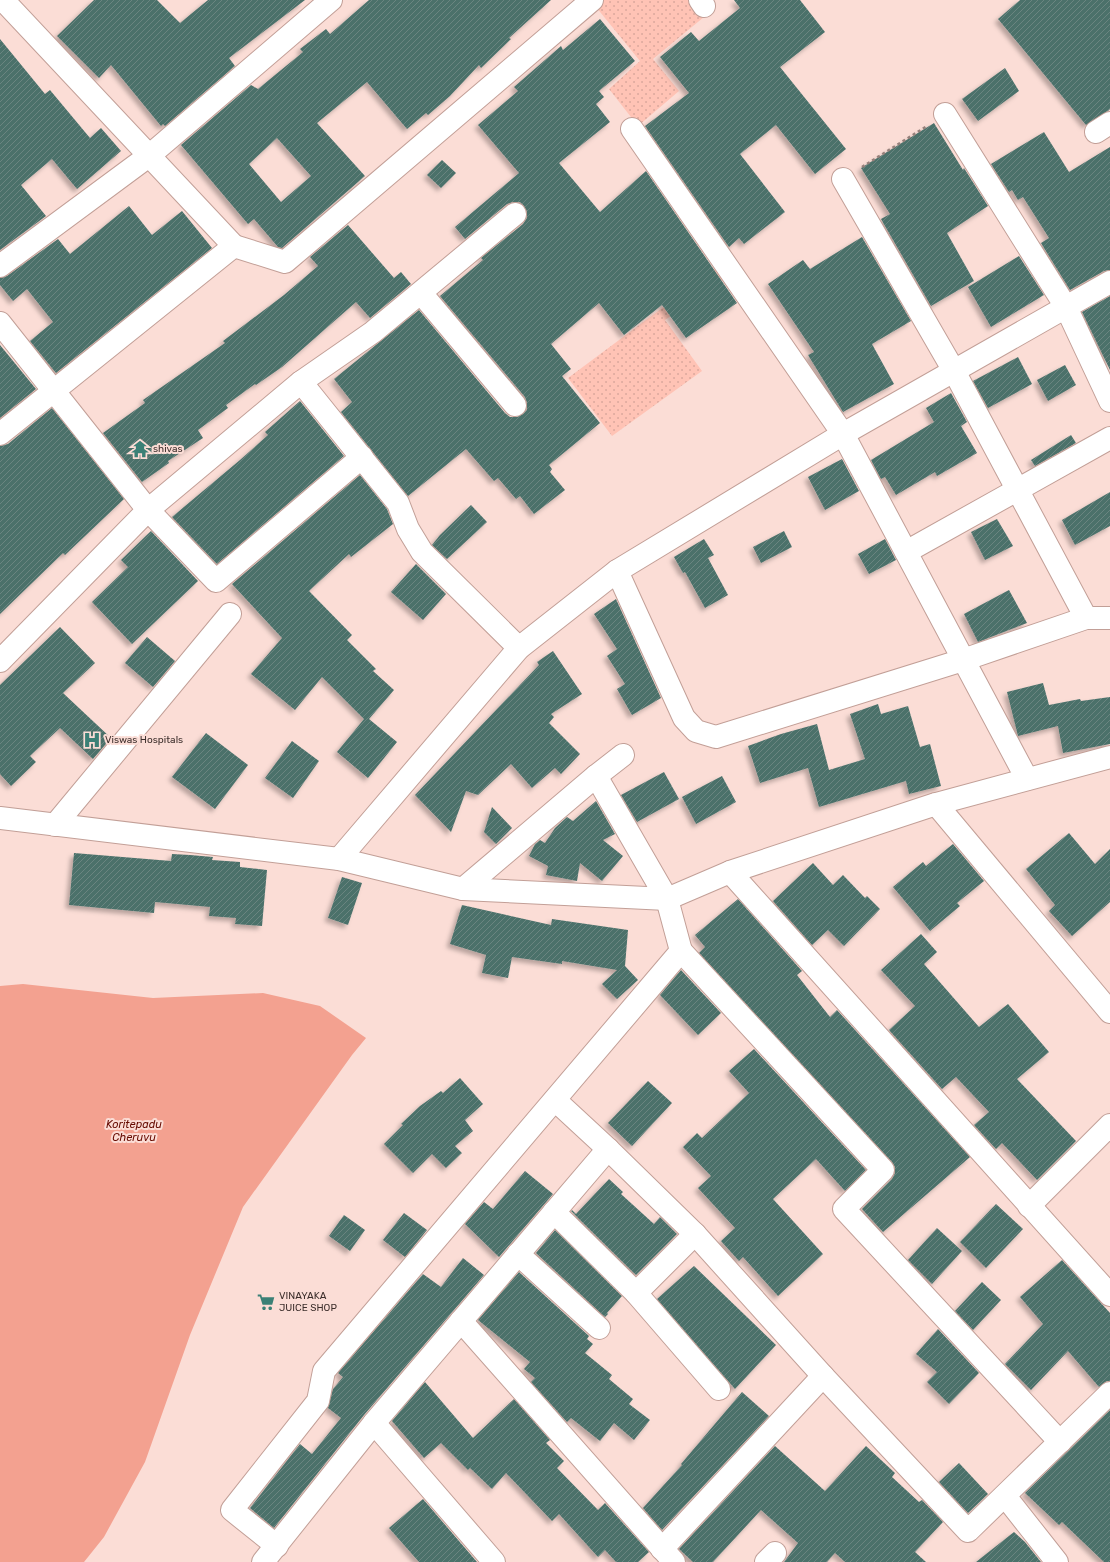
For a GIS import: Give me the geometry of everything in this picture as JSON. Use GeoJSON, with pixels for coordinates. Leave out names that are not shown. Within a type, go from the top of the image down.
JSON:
{"type":"FeatureCollection","features":[{"type":"Feature","properties":{"kind":"street"},"geometry":{"type":"LineString","coordinates":[[3,0],[234,246],[285,262],[592,0]]}},
{"type":"Feature","properties":{"kind":"street"},"geometry":{"type":"LineString","coordinates":[[0,266],[150,155],[331,0]]}},
{"type":"Feature","properties":{"kind":"street"},"geometry":{"type":"LineString","coordinates":[[945,114],[1066,307],[1110,401]]}},
{"type":"Feature","properties":{"kind":"street"},"geometry":{"type":"LineString","coordinates":[[632,129],[843,434],[962,660],[1027,779]]}},
{"type":"Feature","properties":{"kind":"street"},"geometry":{"type":"LineString","coordinates":[[843,179],[954,371],[1086,618]]}},
{"type":"Feature","properties":{"kind":"street"},"geometry":{"type":"LineString","coordinates":[[0,661],[148,510],[301,382],[373,332],[515,214]]}},
{"type":"Feature","properties":{"kind":"street"},"geometry":{"type":"LineString","coordinates":[[0,434],[234,246]]}},
{"type":"Feature","properties":{"kind":"street"},"geometry":{"type":"LineString","coordinates":[[339,859],[519,648],[617,570],[843,434],[1110,282]]}},
{"type":"Feature","properties":{"kind":"street"},"geometry":{"type":"LineString","coordinates":[[421,293],[515,405]]}},
{"type":"Feature","properties":{"kind":"street"},"geometry":{"type":"LineString","coordinates":[[0,323],[148,510],[216,581],[362,457]]}},
{"type":"Feature","properties":{"kind":"street"},"geometry":{"type":"LineString","coordinates":[[301,382],[398,503],[408,528],[422,552],[519,648]]}},
{"type":"Feature","properties":{"kind":"street"},"geometry":{"type":"LineString","coordinates":[[906,552],[1018,491],[1110,438]]}},
{"type":"Feature","properties":{"kind":"street"},"geometry":{"type":"LineString","coordinates":[[617,570],[684,718],[696,731],[716,737],[962,660],[1086,618],[1110,618]]}},
{"type":"Feature","properties":{"kind":"street"},"geometry":{"type":"LineString","coordinates":[[55,825],[230,614]]}},
{"type":"Feature","properties":{"kind":"street"},"geometry":{"type":"LineString","coordinates":[[463,889],[596,776],[623,755]]}},
{"type":"Feature","properties":{"kind":"street"},"geometry":{"type":"LineString","coordinates":[[0,818],[339,859],[463,889],[667,899],[730,872],[936,804],[1027,779],[1106,763]]}},
{"type":"Feature","properties":{"kind":"street"},"geometry":{"type":"LineString","coordinates":[[596,776],[667,899],[682,951],[883,1170],[844,1209],[1060,1442]]}},
{"type":"Feature","properties":{"kind":"street"},"geometry":{"type":"LineString","coordinates":[[936,804],[1110,1012]]}},
{"type":"Feature","properties":{"kind":"street"},"geometry":{"type":"LineString","coordinates":[[730,872],[1110,1295]]}},
{"type":"Feature","properties":{"kind":"street"},"geometry":{"type":"LineString","coordinates":[[608,1149],[374,1424],[271,1556],[232,1510],[318,1401],[324,1371],[682,951]]}},
{"type":"Feature","properties":{"kind":"street"},"geometry":{"type":"LineString","coordinates":[[555,1100],[608,1149],[695,1234],[823,1376],[968,1531],[1110,1393]]}},
{"type":"Feature","properties":{"kind":"street"},"geometry":{"type":"LineString","coordinates":[[1029,1206],[1110,1124]]}},
{"type":"Feature","properties":{"kind":"street"},"geometry":{"type":"LineString","coordinates":[[554,1212],[636,1293],[719,1389]]}},
{"type":"Feature","properties":{"kind":"street"},"geometry":{"type":"LineString","coordinates":[[636,1293],[695,1234]]}},
{"type":"Feature","properties":{"kind":"street"},"geometry":{"type":"LineString","coordinates":[[518,1254],[599,1328]]}},
{"type":"Feature","properties":{"kind":"street"},"geometry":{"type":"LineString","coordinates":[[461,1321],[668,1555],[823,1376]]}},
{"type":"Feature","properties":{"kind":"street"},"geometry":{"type":"LineString","coordinates":[[374,1424],[494,1562]]}},
{"type":"Feature","properties":{"kind":"street"},"geometry":{"type":"LineString","coordinates":[[1005,1496],[1057,1562]]}},
{"type":"Feature","properties":{"kind":"path"},"geometry":{"type":"LineString","coordinates":[[843,179],[945,114]]}},
{"type":"Feature","properties":{"kind":"shaded area"},"geometry":{"type":"Polygon","coordinates":[[[604,0],[691,0],[704,17],[653,59],[679,91],[638,126],[609,89],[640,61],[596,7],[604,0]]]}},
{"type":"Feature","properties":{"kind":"shaded area"},"geometry":{"type":"Polygon","coordinates":[[[724,262],[733,273],[665,320],[702,371],[612,436],[568,378],[724,262]]]}},
{"type":"Feature","properties":{"kind":"water","name":"Koritepadu Cheruvu"},"geometry":{"type":"Polygon","coordinates":[[[23,984],[153,998],[263,993],[320,1006],[366,1038],[352,1055],[243,1207],[190,1335],[145,1462],[104,1537],[84,1562],[0,1562],[0,986],[23,984]]]}},
{"type":"Feature","properties":{"kind":"building"},"geometry":{"type":"Polygon","coordinates":[[[94,0],[157,0],[180,23],[208,0],[305,0],[229,58],[235,66],[165,126],[163,124],[161,126],[111,65],[99,78],[57,36],[94,0]]]}},
{"type":"Feature","properties":{"kind":"building"},"geometry":{"type":"Polygon","coordinates":[[[369,0],[551,0],[509,38],[511,39],[481,68],[479,65],[450,96],[428,115],[426,113],[407,129],[367,82],[317,123],[365,176],[282,248],[278,247],[254,219],[248,224],[181,145],[251,85],[258,89],[303,52],[300,49],[326,29],[330,34],[369,0]],[[277,138],[249,164],[281,202],[311,176],[277,138]]]}},
{"type":"Feature","properties":{"kind":"building"},"geometry":{"type":"Polygon","coordinates":[[[734,0],[800,0],[825,32],[780,67],[846,149],[815,174],[776,125],[740,154],[785,212],[744,244],[739,238],[729,247],[645,126],[689,93],[660,57],[691,32],[699,41],[740,8],[734,0]]]}},
{"type":"Feature","properties":{"kind":"building"},"geometry":{"type":"Polygon","coordinates":[[[1020,0],[1110,0],[1110,109],[1108,111],[1086,125],[998,19],[1020,0]]]}},
{"type":"Feature","properties":{"kind":"building"},"geometry":{"type":"Polygon","coordinates":[[[600,19],[635,61],[599,91],[604,97],[596,104],[610,122],[559,163],[600,212],[646,171],[737,303],[686,338],[662,305],[624,335],[599,303],[551,344],[571,369],[562,376],[600,423],[549,465],[552,469],[550,472],[565,490],[534,514],[520,496],[516,499],[498,478],[494,481],[466,449],[408,496],[341,412],[352,402],[334,379],[419,310],[505,413],[510,417],[517,417],[527,410],[525,397],[440,296],[483,260],[481,258],[523,224],[527,218],[527,212],[524,206],[520,202],[513,202],[507,204],[465,239],[455,227],[519,173],[478,125],[518,91],[514,87],[561,46],[563,50],[600,19]]]}},
{"type":"Feature","properties":{"kind":"building"},"geometry":{"type":"Polygon","coordinates":[[[0,39],[45,94],[50,90],[90,138],[101,128],[121,151],[77,189],[52,159],[21,185],[46,216],[0,250],[0,39]]]}},
{"type":"Feature","properties":{"kind":"building"},"geometry":{"type":"Polygon","coordinates":[[[1005,68],[1019,91],[978,121],[962,99],[1005,68]]]}},
{"type":"Feature","properties":{"kind":"building"},"geometry":{"type":"Polygon","coordinates":[[[934,123],[963,170],[964,168],[988,206],[947,233],[974,281],[931,306],[881,219],[890,214],[861,168],[934,123]]]}},
{"type":"Feature","properties":{"kind":"building"},"geometry":{"type":"Polygon","coordinates":[[[1044,132],[1069,172],[1110,147],[1110,270],[1104,271],[1070,290],[1041,243],[1049,238],[1023,197],[1018,200],[1012,190],[1009,192],[991,164],[1044,132]]]}},
{"type":"Feature","properties":{"kind":"building"},"geometry":{"type":"Polygon","coordinates":[[[442,160],[456,173],[441,188],[427,175],[442,160]]]}},
{"type":"Feature","properties":{"kind":"building"},"geometry":{"type":"Polygon","coordinates":[[[129,206],[152,235],[182,211],[212,248],[56,373],[30,341],[53,322],[27,289],[13,301],[0,285],[0,278],[7,276],[58,239],[70,254],[129,206]]]}},
{"type":"Feature","properties":{"kind":"building"},"geometry":{"type":"Polygon","coordinates":[[[348,225],[394,278],[401,272],[411,284],[370,318],[356,302],[282,367],[226,405],[228,408],[198,430],[203,438],[168,461],[169,463],[142,482],[103,433],[145,403],[143,400],[225,343],[223,341],[284,295],[318,266],[310,257],[348,225]]]}},
{"type":"Feature","properties":{"kind":"building"},"geometry":{"type":"Polygon","coordinates":[[[862,237],[911,321],[872,344],[894,384],[843,412],[808,355],[814,352],[768,284],[803,260],[810,269],[862,237]]]}},
{"type":"Feature","properties":{"kind":"building"},"geometry":{"type":"Polygon","coordinates":[[[1019,256],[1044,295],[991,327],[968,287],[1019,256]]]}},
{"type":"Feature","properties":{"kind":"building"},"geometry":{"type":"Polygon","coordinates":[[[1110,296],[1110,370],[1082,312],[1110,296]]]}},
{"type":"Feature","properties":{"kind":"building"},"geometry":{"type":"Polygon","coordinates":[[[0,345],[36,389],[0,418],[0,345]]]}},
{"type":"Feature","properties":{"kind":"building"},"geometry":{"type":"Polygon","coordinates":[[[1018,357],[1032,384],[988,408],[973,381],[1018,357]]]}},
{"type":"Feature","properties":{"kind":"building"},"geometry":{"type":"Polygon","coordinates":[[[1065,365],[1076,385],[1048,401],[1037,380],[1065,365]]]}},
{"type":"Feature","properties":{"kind":"building"},"geometry":{"type":"Polygon","coordinates":[[[951,393],[967,422],[961,426],[977,453],[937,476],[935,472],[896,495],[885,477],[881,479],[871,460],[934,422],[926,408],[951,393]]]}},
{"type":"Feature","properties":{"kind":"building"},"geometry":{"type":"Polygon","coordinates":[[[300,401],[344,456],[217,564],[172,517],[268,435],[265,432],[300,401]]]}},
{"type":"Feature","properties":{"kind":"building"},"geometry":{"type":"Polygon","coordinates":[[[52,408],[124,499],[65,555],[63,553],[0,614],[0,446],[8,444],[52,408]]]}},
{"type":"Feature","properties":{"kind":"building"},"geometry":{"type":"Polygon","coordinates":[[[1071,435],[1076,443],[1035,466],[1031,460],[1071,435]]]}},
{"type":"Feature","properties":{"kind":"building"},"geometry":{"type":"Polygon","coordinates":[[[842,459],[859,491],[825,510],[808,477],[842,459]]]}},
{"type":"Feature","properties":{"kind":"building"},"geometry":{"type":"Polygon","coordinates":[[[360,475],[387,509],[393,524],[351,557],[349,554],[309,591],[352,635],[347,640],[376,669],[373,671],[394,690],[369,719],[397,742],[368,778],[337,752],[364,719],[322,677],[295,710],[251,674],[282,638],[232,584],[360,475]]]}},
{"type":"Feature","properties":{"kind":"building"},"geometry":{"type":"Polygon","coordinates":[[[1110,492],[1110,526],[1075,545],[1062,520],[1110,492]]]}},
{"type":"Feature","properties":{"kind":"building"},"geometry":{"type":"Polygon","coordinates":[[[471,505],[487,522],[447,559],[432,545],[440,535],[471,505]]]}},
{"type":"Feature","properties":{"kind":"building"},"geometry":{"type":"Polygon","coordinates":[[[997,519],[1013,546],[985,560],[971,532],[997,519]]]}},
{"type":"Feature","properties":{"kind":"building"},"geometry":{"type":"Polygon","coordinates":[[[151,531],[198,581],[132,644],[92,602],[128,567],[121,560],[151,531]]]}},
{"type":"Feature","properties":{"kind":"building"},"geometry":{"type":"Polygon","coordinates":[[[784,531],[792,547],[761,563],[753,547],[784,531]]]}},
{"type":"Feature","properties":{"kind":"building"},"geometry":{"type":"Polygon","coordinates":[[[704,539],[714,555],[708,558],[728,595],[705,608],[685,572],[683,573],[674,557],[704,539]]]}},
{"type":"Feature","properties":{"kind":"building"},"geometry":{"type":"Polygon","coordinates":[[[885,539],[896,560],[869,574],[858,554],[885,539]]]}},
{"type":"Feature","properties":{"kind":"building"},"geometry":{"type":"Polygon","coordinates":[[[416,564],[446,594],[423,620],[391,592],[416,564]]]}},
{"type":"Feature","properties":{"kind":"building"},"geometry":{"type":"Polygon","coordinates":[[[1009,590],[1027,623],[978,642],[964,614],[1009,590]]]}},
{"type":"Feature","properties":{"kind":"building"},"geometry":{"type":"Polygon","coordinates":[[[616,599],[661,698],[632,715],[617,689],[625,684],[607,656],[617,649],[594,614],[616,599]]]}},
{"type":"Feature","properties":{"kind":"building"},"geometry":{"type":"Polygon","coordinates":[[[60,627],[95,663],[63,693],[111,738],[93,759],[60,728],[30,756],[36,762],[11,786],[0,774],[0,685],[60,627]]]}},
{"type":"Feature","properties":{"kind":"building"},"geometry":{"type":"Polygon","coordinates":[[[147,637],[175,661],[153,687],[125,663],[147,637]]]}},
{"type":"Feature","properties":{"kind":"building"},"geometry":{"type":"Polygon","coordinates":[[[553,651],[582,694],[551,714],[554,717],[549,723],[580,754],[561,774],[555,768],[532,788],[511,764],[478,795],[466,791],[451,832],[415,795],[539,665],[537,662],[553,651]]]}},
{"type":"Feature","properties":{"kind":"building"},"geometry":{"type":"Polygon","coordinates":[[[1043,683],[1049,705],[1080,699],[1081,701],[1110,697],[1110,744],[1063,753],[1058,726],[1018,736],[1007,692],[1043,683]]]}},
{"type":"Feature","properties":{"kind":"building"},"geometry":{"type":"Polygon","coordinates":[[[878,704],[881,714],[908,706],[920,747],[930,744],[941,786],[909,794],[906,781],[819,807],[808,768],[760,783],[748,746],[781,734],[817,724],[829,770],[865,759],[850,714],[878,704]]]}},
{"type":"Feature","properties":{"kind":"building"},"geometry":{"type":"Polygon","coordinates":[[[206,733],[248,765],[215,809],[172,777],[206,733]]]}},
{"type":"Feature","properties":{"kind":"building"},"geometry":{"type":"Polygon","coordinates":[[[292,741],[319,761],[293,798],[265,778],[292,741]]]}},
{"type":"Feature","properties":{"kind":"building"},"geometry":{"type":"Polygon","coordinates":[[[664,772],[679,799],[637,822],[621,795],[664,772]]]}},
{"type":"Feature","properties":{"kind":"building"},"geometry":{"type":"Polygon","coordinates":[[[722,776],[736,802],[696,824],[682,797],[722,776]]]}},
{"type":"Feature","properties":{"kind":"building"},"geometry":{"type":"Polygon","coordinates":[[[596,801],[615,834],[603,840],[623,856],[602,881],[580,863],[577,881],[546,875],[548,866],[529,856],[535,844],[540,840],[545,843],[555,828],[567,817],[573,821],[596,801]]]}},
{"type":"Feature","properties":{"kind":"building"},"geometry":{"type":"Polygon","coordinates":[[[492,807],[512,828],[496,844],[484,832],[492,807]]]}},
{"type":"Feature","properties":{"kind":"building"},"geometry":{"type":"Polygon","coordinates":[[[1069,833],[1095,864],[1110,849],[1110,902],[1072,936],[1049,911],[1055,905],[1026,869],[1069,833]]]}},
{"type":"Feature","properties":{"kind":"building"},"geometry":{"type":"Polygon","coordinates":[[[953,844],[984,881],[957,903],[960,906],[930,931],[893,887],[923,862],[926,866],[953,844]]]}},
{"type":"Feature","properties":{"kind":"building"},"geometry":{"type":"Polygon","coordinates":[[[74,853],[171,861],[172,854],[213,857],[212,860],[240,862],[240,867],[267,870],[262,926],[235,924],[236,918],[209,916],[210,907],[155,902],[154,913],[69,905],[74,853]]]}},
{"type":"Feature","properties":{"kind":"building"},"geometry":{"type":"Polygon","coordinates":[[[813,863],[833,885],[843,875],[865,898],[867,896],[880,909],[844,946],[828,930],[812,945],[773,901],[813,863]]]}},
{"type":"Feature","properties":{"kind":"building"},"geometry":{"type":"Polygon","coordinates":[[[342,877],[362,883],[348,925],[328,918],[342,877]]]}},
{"type":"Feature","properties":{"kind":"building"},"geometry":{"type":"Polygon","coordinates":[[[738,899],[802,971],[797,975],[830,1017],[837,1010],[970,1157],[883,1232],[862,1209],[892,1179],[895,1173],[895,1167],[892,1162],[699,953],[705,947],[695,935],[738,899]]]}},
{"type":"Feature","properties":{"kind":"building"},"geometry":{"type":"Polygon","coordinates":[[[462,905],[551,925],[552,919],[628,930],[625,966],[638,980],[617,999],[602,984],[617,970],[562,961],[562,964],[512,957],[508,978],[482,973],[486,955],[450,944],[462,905]]]}},
{"type":"Feature","properties":{"kind":"building"},"geometry":{"type":"Polygon","coordinates":[[[921,934],[937,952],[924,964],[979,1027],[1008,1004],[1049,1052],[1017,1079],[1076,1141],[1037,1180],[1002,1143],[996,1149],[974,1125],[989,1112],[956,1077],[942,1089],[889,1030],[915,1006],[881,970],[921,934]]]}},
{"type":"Feature","properties":{"kind":"building"},"geometry":{"type":"Polygon","coordinates":[[[681,970],[721,1013],[698,1035],[660,995],[681,970]]]}},
{"type":"Feature","properties":{"kind":"building"},"geometry":{"type":"Polygon","coordinates":[[[754,1049],[866,1170],[845,1191],[816,1159],[773,1199],[823,1254],[778,1296],[743,1257],[739,1261],[721,1241],[735,1228],[698,1188],[711,1176],[683,1147],[697,1133],[702,1138],[749,1093],[729,1071],[754,1049]]]}},
{"type":"Feature","properties":{"kind":"building"},"geometry":{"type":"Polygon","coordinates":[[[460,1078],[483,1104],[465,1120],[473,1131],[455,1146],[462,1153],[446,1168],[432,1154],[413,1173],[384,1144],[403,1125],[401,1124],[420,1106],[441,1091],[443,1093],[460,1078]]]}},
{"type":"Feature","properties":{"kind":"building"},"geometry":{"type":"Polygon","coordinates":[[[648,1081],[672,1103],[632,1146],[608,1123],[648,1081]]]}},
{"type":"Feature","properties":{"kind":"building"},"geometry":{"type":"Polygon","coordinates":[[[525,1171],[553,1194],[499,1257],[465,1224],[484,1202],[493,1209],[525,1171]]]}},
{"type":"Feature","properties":{"kind":"building"},"geometry":{"type":"Polygon","coordinates":[[[609,1179],[623,1192],[621,1194],[654,1224],[660,1217],[677,1234],[636,1275],[571,1211],[572,1210],[576,1214],[609,1179]]]}},
{"type":"Feature","properties":{"kind":"building"},"geometry":{"type":"Polygon","coordinates":[[[996,1204],[1023,1229],[986,1268],[960,1242],[996,1204]]]}},
{"type":"Feature","properties":{"kind":"building"},"geometry":{"type":"Polygon","coordinates":[[[404,1213],[427,1230],[405,1257],[383,1240],[404,1213]]]}},
{"type":"Feature","properties":{"kind":"building"},"geometry":{"type":"Polygon","coordinates":[[[344,1215],[365,1230],[350,1251],[329,1236],[344,1215]]]}},
{"type":"Feature","properties":{"kind":"building"},"geometry":{"type":"Polygon","coordinates":[[[937,1228],[962,1251],[932,1284],[908,1260],[937,1228]]]}},
{"type":"Feature","properties":{"kind":"building"},"geometry":{"type":"Polygon","coordinates":[[[555,1230],[622,1296],[605,1317],[536,1253],[555,1230]]]}},
{"type":"Feature","properties":{"kind":"building"},"geometry":{"type":"Polygon","coordinates":[[[463,1258],[484,1275],[364,1415],[274,1528],[250,1508],[300,1444],[312,1454],[341,1418],[328,1408],[333,1389],[343,1377],[338,1373],[423,1274],[441,1287],[463,1258]]]}},
{"type":"Feature","properties":{"kind":"building"},"geometry":{"type":"Polygon","coordinates":[[[1062,1260],[1110,1313],[1110,1381],[1107,1381],[1099,1387],[1068,1351],[1031,1390],[1005,1364],[1043,1324],[1020,1297],[1062,1260]]]}},
{"type":"Feature","properties":{"kind":"building"},"geometry":{"type":"Polygon","coordinates":[[[694,1266],[776,1345],[735,1389],[657,1299],[694,1266]]]}},
{"type":"Feature","properties":{"kind":"building"},"geometry":{"type":"Polygon","coordinates":[[[519,1272],[589,1336],[587,1339],[593,1344],[585,1353],[612,1375],[609,1379],[633,1399],[629,1404],[650,1420],[634,1440],[614,1423],[600,1441],[571,1418],[567,1422],[531,1382],[535,1378],[524,1369],[530,1362],[478,1320],[519,1272]]]}},
{"type":"Feature","properties":{"kind":"building"},"geometry":{"type":"Polygon","coordinates":[[[982,1282],[1001,1300],[973,1330],[955,1311],[982,1282]]]}},
{"type":"Feature","properties":{"kind":"building"},"geometry":{"type":"Polygon","coordinates":[[[938,1329],[979,1373],[949,1404],[927,1382],[937,1372],[916,1354],[938,1329]]]}},
{"type":"Feature","properties":{"kind":"building"},"geometry":{"type":"Polygon","coordinates":[[[425,1382],[473,1438],[514,1399],[550,1440],[546,1443],[564,1461],[557,1468],[598,1510],[605,1503],[649,1552],[638,1562],[616,1562],[605,1550],[598,1557],[559,1514],[552,1521],[506,1473],[492,1489],[470,1468],[468,1470],[441,1443],[424,1458],[392,1421],[425,1382]]]}},
{"type":"Feature","properties":{"kind":"building"},"geometry":{"type":"Polygon","coordinates":[[[742,1392],[769,1416],[662,1530],[643,1508],[682,1465],[681,1464],[742,1392]]]}},
{"type":"Feature","properties":{"kind":"building"},"geometry":{"type":"Polygon","coordinates":[[[1110,1410],[1110,1562],[1104,1562],[1062,1522],[1059,1525],[1025,1493],[1110,1410]]]}},
{"type":"Feature","properties":{"kind":"building"},"geometry":{"type":"Polygon","coordinates":[[[775,1446],[825,1491],[866,1446],[895,1473],[892,1477],[919,1502],[922,1500],[943,1522],[915,1552],[926,1562],[845,1562],[835,1553],[827,1562],[784,1562],[798,1543],[761,1510],[713,1562],[693,1562],[679,1549],[775,1446]]]}},
{"type":"Feature","properties":{"kind":"building"},"geometry":{"type":"Polygon","coordinates":[[[959,1463],[988,1494],[968,1513],[939,1482],[959,1463]]]}},
{"type":"Feature","properties":{"kind":"building"},"geometry":{"type":"Polygon","coordinates":[[[423,1499],[477,1562],[419,1562],[389,1528],[423,1499]]]}},
{"type":"Feature","properties":{"kind":"building"},"geometry":{"type":"Polygon","coordinates":[[[1014,1532],[1025,1542],[1041,1562],[976,1562],[1014,1532]]]}},
{"type":"Feature","properties":{"kind":"place","name":"shivas"},"geometry":{"type":"Point","coordinates":[140,449]}},
{"type":"Feature","properties":{"kind":"place","name":"Viswas Hospitals"},"geometry":{"type":"Point","coordinates":[92,740]}},
{"type":"Feature","properties":{"kind":"place","name":"VINAYAKA JUICE SHOP"},"geometry":{"type":"Point","coordinates":[266,1302]}}]}
